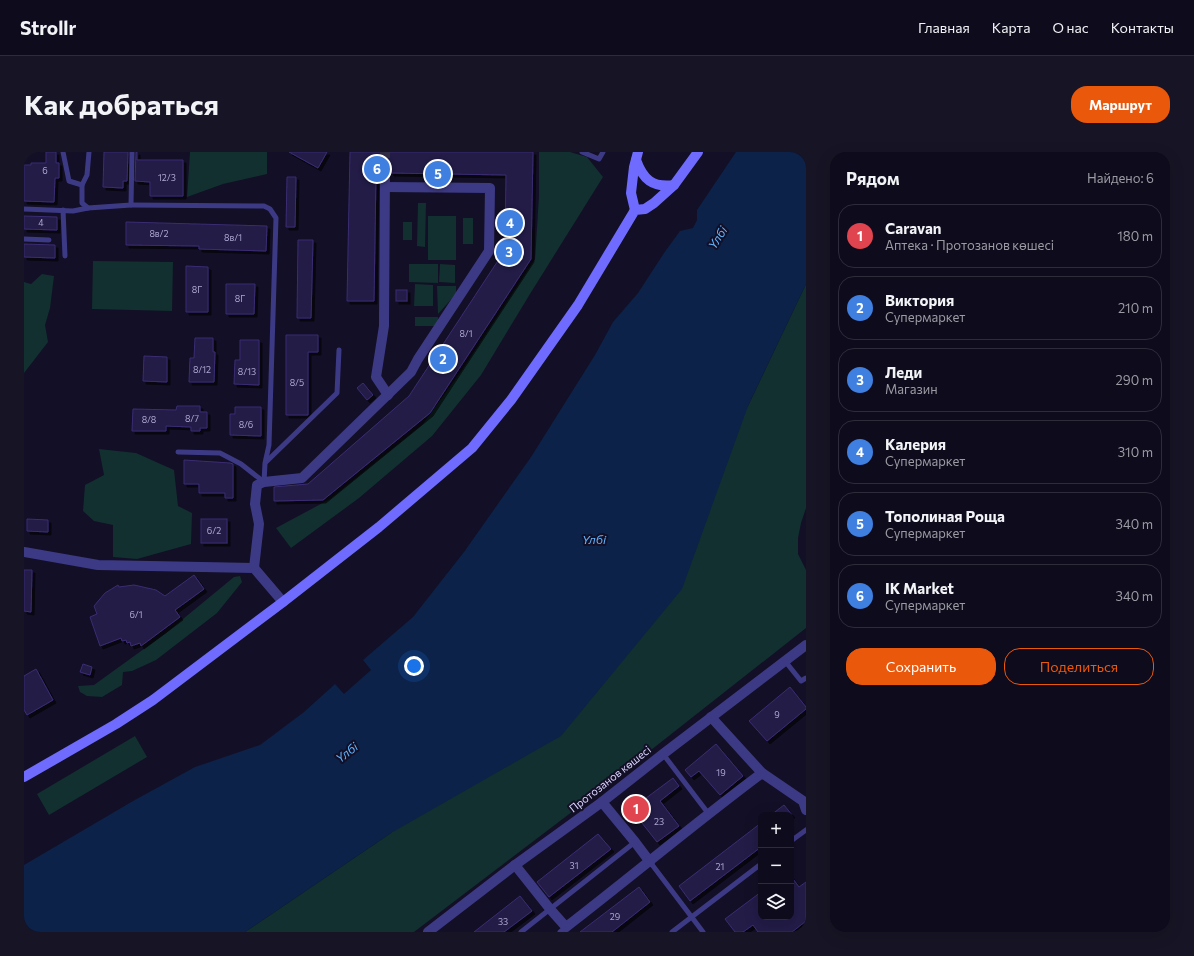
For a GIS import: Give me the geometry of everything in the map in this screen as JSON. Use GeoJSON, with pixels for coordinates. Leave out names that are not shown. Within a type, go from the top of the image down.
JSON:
{"type":"FeatureCollection","features":[{"type":"Feature","properties":{"kind":"main road"},"geometry":{"type":"LineString","coordinates":[[635,210],[645,209],[654,204],[674,186],[698,152]]}},
{"type":"Feature","properties":{"kind":"main road"},"geometry":{"type":"LineString","coordinates":[[637,156],[643,176],[650,182],[661,186],[674,186]]}},
{"type":"Feature","properties":{"kind":"main road"},"geometry":{"type":"LineString","coordinates":[[24,776],[116,724],[153,700],[283,602],[379,527],[472,448],[511,400],[578,305],[635,210],[631,193],[637,156]]}},
{"type":"Feature","properties":{"kind":"street"},"geometry":{"type":"LineString","coordinates":[[385,173],[384,326],[376,377],[388,395]]}},
{"type":"Feature","properties":{"kind":"street"},"geometry":{"type":"LineString","coordinates":[[283,602],[254,568],[259,524],[255,504],[257,485],[264,482],[302,478],[411,372],[489,251],[490,188],[385,187]]}},
{"type":"Feature","properties":{"kind":"street"},"geometry":{"type":"LineString","coordinates":[[24,552],[98,565],[254,568]]}},
{"type":"Feature","properties":{"kind":"street","name":"Протозанов көшесі"},"geometry":{"type":"LineString","coordinates":[[428,932],[602,802],[806,645]]}},
{"type":"Feature","properties":{"kind":"street"},"geometry":{"type":"LineString","coordinates":[[711,717],[762,773],[803,801],[806,810]]}},
{"type":"Feature","properties":{"kind":"street"},"geometry":{"type":"LineString","coordinates":[[516,865],[550,909],[563,929],[650,862],[708,813],[762,773]]}},
{"type":"Feature","properties":{"kind":"street"},"geometry":{"type":"LineString","coordinates":[[602,802],[650,862]]}},
{"type":"Feature","properties":{"kind":"lane"},"geometry":{"type":"LineString","coordinates":[[63,152],[69,181],[82,185]]}},
{"type":"Feature","properties":{"kind":"lane"},"geometry":{"type":"LineString","coordinates":[[88,208],[82,203],[82,185],[87,175],[89,152]]}},
{"type":"Feature","properties":{"kind":"lane"},"geometry":{"type":"LineString","coordinates":[[131,205],[132,152]]}},
{"type":"Feature","properties":{"kind":"lane"},"geometry":{"type":"LineString","coordinates":[[582,152],[599,159],[603,152]]}},
{"type":"Feature","properties":{"kind":"lane"},"geometry":{"type":"LineString","coordinates":[[24,209],[80,210],[88,208],[131,205],[264,206],[270,209],[276,218],[269,445],[265,463],[264,482]]}},
{"type":"Feature","properties":{"kind":"lane"},"geometry":{"type":"LineString","coordinates":[[64,210],[64,256]]}},
{"type":"Feature","properties":{"kind":"lane"},"geometry":{"type":"LineString","coordinates":[[24,239],[49,240]]}},
{"type":"Feature","properties":{"kind":"lane"},"geometry":{"type":"LineString","coordinates":[[265,463],[337,393],[339,350]]}},
{"type":"Feature","properties":{"kind":"lane"},"geometry":{"type":"LineString","coordinates":[[178,452],[220,453],[241,464],[264,482]]}},
{"type":"Feature","properties":{"kind":"lane"},"geometry":{"type":"LineString","coordinates":[[785,661],[801,682],[806,678]]}},
{"type":"Feature","properties":{"kind":"lane"},"geometry":{"type":"LineString","coordinates":[[663,754],[708,813]]}},
{"type":"Feature","properties":{"kind":"lane"},"geometry":{"type":"LineString","coordinates":[[794,839],[806,830]]}},
{"type":"Feature","properties":{"kind":"lane"},"geometry":{"type":"LineString","coordinates":[[521,932],[635,842]]}},
{"type":"Feature","properties":{"kind":"lane"},"geometry":{"type":"LineString","coordinates":[[650,862],[703,932]]}},
{"type":"Feature","properties":{"kind":"lane"},"geometry":{"type":"LineString","coordinates":[[672,932],[758,866]]}},
{"type":"Feature","properties":{"kind":"green space"},"geometry":{"type":"Polygon","coordinates":[[[190,152],[267,152],[267,174],[223,184],[187,197],[190,152]]]}},
{"type":"Feature","properties":{"kind":"green space"},"geometry":{"type":"Polygon","coordinates":[[[539,152],[570,152],[587,157],[603,177],[481,375],[432,436],[359,498],[291,548],[276,528],[330,499],[423,424],[462,370],[535,259],[539,196],[539,152]]]}},
{"type":"Feature","properties":{"kind":"green space"},"geometry":{"type":"Polygon","coordinates":[[[418,203],[426,203],[425,247],[417,246],[418,203]]]}},
{"type":"Feature","properties":{"kind":"green space"},"geometry":{"type":"Polygon","coordinates":[[[428,216],[456,216],[456,260],[428,260],[428,216]]]}},
{"type":"Feature","properties":{"kind":"green space"},"geometry":{"type":"Polygon","coordinates":[[[463,218],[473,218],[473,244],[463,244],[463,218]]]}},
{"type":"Feature","properties":{"kind":"green space"},"geometry":{"type":"Polygon","coordinates":[[[403,222],[412,222],[412,240],[403,240],[403,222]]]}},
{"type":"Feature","properties":{"kind":"green space"},"geometry":{"type":"Polygon","coordinates":[[[93,261],[173,262],[172,311],[92,309],[93,261]]]}},
{"type":"Feature","properties":{"kind":"green space"},"geometry":{"type":"Polygon","coordinates":[[[409,264],[438,264],[438,283],[409,282],[409,264]]]}},
{"type":"Feature","properties":{"kind":"green space"},"geometry":{"type":"Polygon","coordinates":[[[440,264],[455,265],[455,283],[439,282],[440,264]]]}},
{"type":"Feature","properties":{"kind":"green space"},"geometry":{"type":"Polygon","coordinates":[[[42,274],[54,276],[50,308],[45,325],[48,342],[24,373],[24,282],[31,284],[42,274]]]}},
{"type":"Feature","properties":{"kind":"green space"},"geometry":{"type":"Polygon","coordinates":[[[415,284],[433,285],[433,306],[414,306],[415,284]]]}},
{"type":"Feature","properties":{"kind":"green space"},"geometry":{"type":"Polygon","coordinates":[[[806,284],[806,508],[798,538],[798,554],[806,570],[806,628],[585,802],[414,932],[245,932],[391,833],[748,406],[806,284]]]}},
{"type":"Feature","properties":{"kind":"green space"},"geometry":{"type":"Polygon","coordinates":[[[437,286],[456,286],[456,294],[438,314],[437,286]]]}},
{"type":"Feature","properties":{"kind":"green space"},"geometry":{"type":"Polygon","coordinates":[[[415,317],[438,317],[438,326],[415,326],[415,317]]]}},
{"type":"Feature","properties":{"kind":"green space"},"geometry":{"type":"Polygon","coordinates":[[[99,449],[136,453],[174,470],[178,506],[192,513],[191,544],[137,559],[113,557],[113,525],[94,521],[83,511],[85,485],[104,475],[99,449]]]}},
{"type":"Feature","properties":{"kind":"green space"},"geometry":{"type":"Polygon","coordinates":[[[240,576],[242,582],[217,613],[156,660],[132,671],[123,672],[122,685],[102,697],[87,696],[80,692],[78,686],[94,685],[166,633],[234,577],[240,576]]]}},
{"type":"Feature","properties":{"kind":"green space"},"geometry":{"type":"Polygon","coordinates":[[[135,736],[147,757],[49,815],[37,794],[135,736]]]}},
{"type":"Feature","properties":{"kind":"water","name":"Үлбі"},"geometry":{"type":"Polygon","coordinates":[[[736,152],[806,152],[806,284],[748,406],[682,589],[561,736],[391,833],[245,932],[24,932],[24,865],[133,801],[195,767],[260,745],[304,712],[335,684],[344,694],[371,670],[363,660],[413,617],[464,552],[531,457],[595,355],[613,322],[638,293],[680,231],[693,228],[697,220],[697,210],[736,152]]]}},
{"type":"Feature","properties":{"kind":"building"},"geometry":{"type":"Polygon","coordinates":[[[46,152],[56,152],[56,163],[59,163],[59,178],[55,178],[54,202],[24,201],[24,165],[31,165],[31,163],[46,163],[46,152]]]}},
{"type":"Feature","properties":{"kind":"building"},"geometry":{"type":"Polygon","coordinates":[[[104,152],[128,152],[127,181],[123,181],[123,188],[103,187],[104,152]]]}},
{"type":"Feature","properties":{"kind":"building"},"geometry":{"type":"Polygon","coordinates":[[[136,152],[137,160],[183,160],[183,196],[150,196],[150,182],[135,181],[136,152]]]}},
{"type":"Feature","properties":{"kind":"building"},"geometry":{"type":"Polygon","coordinates":[[[289,152],[327,152],[318,168],[289,152]]]}},
{"type":"Feature","properties":{"kind":"building"},"geometry":{"type":"Polygon","coordinates":[[[350,152],[533,152],[531,259],[430,413],[323,500],[274,501],[274,487],[308,484],[409,396],[505,250],[506,175],[391,173],[389,168],[382,167],[379,173],[376,173],[374,301],[347,301],[350,152]]]}},
{"type":"Feature","properties":{"kind":"building"},"geometry":{"type":"Polygon","coordinates":[[[287,177],[296,177],[295,227],[286,227],[287,177]]]}},
{"type":"Feature","properties":{"kind":"building"},"geometry":{"type":"Polygon","coordinates":[[[24,216],[57,217],[57,230],[24,229],[24,216]]]}},
{"type":"Feature","properties":{"kind":"building"},"geometry":{"type":"Polygon","coordinates":[[[126,222],[267,226],[266,251],[199,249],[199,246],[126,245],[126,222]]]}},
{"type":"Feature","properties":{"kind":"building"},"geometry":{"type":"Polygon","coordinates":[[[298,240],[313,240],[311,318],[297,318],[298,240]]]}},
{"type":"Feature","properties":{"kind":"building"},"geometry":{"type":"Polygon","coordinates":[[[24,244],[55,245],[55,258],[24,257],[24,244]]]}},
{"type":"Feature","properties":{"kind":"building"},"geometry":{"type":"Polygon","coordinates":[[[186,266],[208,267],[208,312],[186,312],[186,266]]]}},
{"type":"Feature","properties":{"kind":"building"},"geometry":{"type":"Polygon","coordinates":[[[226,284],[255,284],[254,314],[226,314],[226,284]]]}},
{"type":"Feature","properties":{"kind":"building"},"geometry":{"type":"Polygon","coordinates":[[[396,290],[407,290],[407,301],[396,301],[396,290]]]}},
{"type":"Feature","properties":{"kind":"building"},"geometry":{"type":"Polygon","coordinates":[[[286,335],[318,335],[318,352],[308,352],[308,415],[286,415],[286,335]]]}},
{"type":"Feature","properties":{"kind":"building"},"geometry":{"type":"Polygon","coordinates":[[[195,338],[213,338],[213,352],[215,352],[214,382],[189,382],[190,358],[194,358],[195,338]]]}},
{"type":"Feature","properties":{"kind":"building"},"geometry":{"type":"Polygon","coordinates":[[[240,340],[259,340],[259,385],[234,384],[235,360],[240,360],[240,340]]]}},
{"type":"Feature","properties":{"kind":"building"},"geometry":{"type":"Polygon","coordinates":[[[144,356],[167,357],[167,382],[143,381],[144,356]]]}},
{"type":"Feature","properties":{"kind":"building"},"geometry":{"type":"Polygon","coordinates":[[[363,383],[373,395],[367,400],[357,388],[363,383]]]}},
{"type":"Feature","properties":{"kind":"building"},"geometry":{"type":"Polygon","coordinates":[[[177,406],[200,406],[200,412],[207,412],[207,428],[200,428],[200,431],[191,431],[191,427],[166,426],[166,431],[132,431],[133,409],[176,410],[177,406]]]}},
{"type":"Feature","properties":{"kind":"building"},"geometry":{"type":"Polygon","coordinates":[[[235,407],[261,407],[261,436],[230,435],[230,414],[235,414],[235,407]]]}},
{"type":"Feature","properties":{"kind":"building"},"geometry":{"type":"Polygon","coordinates":[[[184,460],[233,464],[233,498],[225,498],[225,493],[199,493],[199,484],[184,484],[184,460]]]}},
{"type":"Feature","properties":{"kind":"building"},"geometry":{"type":"Polygon","coordinates":[[[27,519],[48,520],[48,532],[27,531],[27,519]]]}},
{"type":"Feature","properties":{"kind":"building"},"geometry":{"type":"Polygon","coordinates":[[[201,519],[227,519],[227,543],[201,543],[201,519]]]}},
{"type":"Feature","properties":{"kind":"building"},"geometry":{"type":"Polygon","coordinates":[[[24,570],[32,570],[31,612],[24,611],[24,570]]]}},
{"type":"Feature","properties":{"kind":"building"},"geometry":{"type":"Polygon","coordinates":[[[194,575],[204,589],[175,610],[180,617],[141,646],[140,643],[131,646],[130,642],[127,643],[126,640],[122,641],[121,638],[100,646],[90,617],[97,614],[94,606],[105,593],[118,585],[119,587],[134,585],[156,590],[165,596],[194,575]]]}},
{"type":"Feature","properties":{"kind":"building"},"geometry":{"type":"Polygon","coordinates":[[[83,664],[92,667],[90,675],[80,672],[83,664]]]}},
{"type":"Feature","properties":{"kind":"building"},"geometry":{"type":"Polygon","coordinates":[[[36,669],[53,700],[27,715],[24,710],[24,676],[36,669]]]}},
{"type":"Feature","properties":{"kind":"building"},"geometry":{"type":"Polygon","coordinates":[[[790,687],[806,709],[767,741],[749,721],[790,687]]]}},
{"type":"Feature","properties":{"kind":"building"},"geometry":{"type":"Polygon","coordinates":[[[716,744],[743,776],[720,795],[699,771],[691,777],[685,770],[716,744]]]}},
{"type":"Feature","properties":{"kind":"building"},"geometry":{"type":"Polygon","coordinates":[[[673,778],[679,786],[660,801],[679,826],[657,842],[638,818],[633,822],[626,813],[673,778]]]}},
{"type":"Feature","properties":{"kind":"building"},"geometry":{"type":"Polygon","coordinates":[[[784,805],[790,812],[775,812],[784,805]]]}},
{"type":"Feature","properties":{"kind":"building"},"geometry":{"type":"Polygon","coordinates":[[[758,825],[758,849],[690,901],[679,886],[758,825]]]}},
{"type":"Feature","properties":{"kind":"building"},"geometry":{"type":"Polygon","coordinates":[[[598,834],[611,849],[549,897],[537,882],[598,834]]]}},
{"type":"Feature","properties":{"kind":"building"},"geometry":{"type":"Polygon","coordinates":[[[794,880],[799,887],[806,882],[806,921],[792,932],[758,932],[753,925],[743,932],[735,932],[725,919],[758,894],[758,920],[794,920],[794,880]]]}},
{"type":"Feature","properties":{"kind":"building"},"geometry":{"type":"Polygon","coordinates":[[[639,887],[650,902],[612,932],[580,932],[639,887]]]}},
{"type":"Feature","properties":{"kind":"building"},"geometry":{"type":"Polygon","coordinates":[[[520,896],[532,911],[504,932],[474,932],[520,896]]]}},
{"type":"Feature","properties":{"kind":"tunnel"},"geometry":{"type":"LineString","coordinates":[[385,152],[385,173]]}},
{"type":"Feature","properties":{"kind":"place","name":"IK Market"},"geometry":{"type":"Point","coordinates":[377,169]}},
{"type":"Feature","properties":{"kind":"place","name":"Тополиная Роща"},"geometry":{"type":"Point","coordinates":[438,174]}},
{"type":"Feature","properties":{"kind":"place","name":"Калерия"},"geometry":{"type":"Point","coordinates":[510,223]}},
{"type":"Feature","properties":{"kind":"place","name":"Леди"},"geometry":{"type":"Point","coordinates":[509,252]}},
{"type":"Feature","properties":{"kind":"place","name":"Виктория"},"geometry":{"type":"Point","coordinates":[443,359]}},
{"type":"Feature","properties":{"kind":"place","name":"Caravan"},"geometry":{"type":"Point","coordinates":[636,809]}}]}
